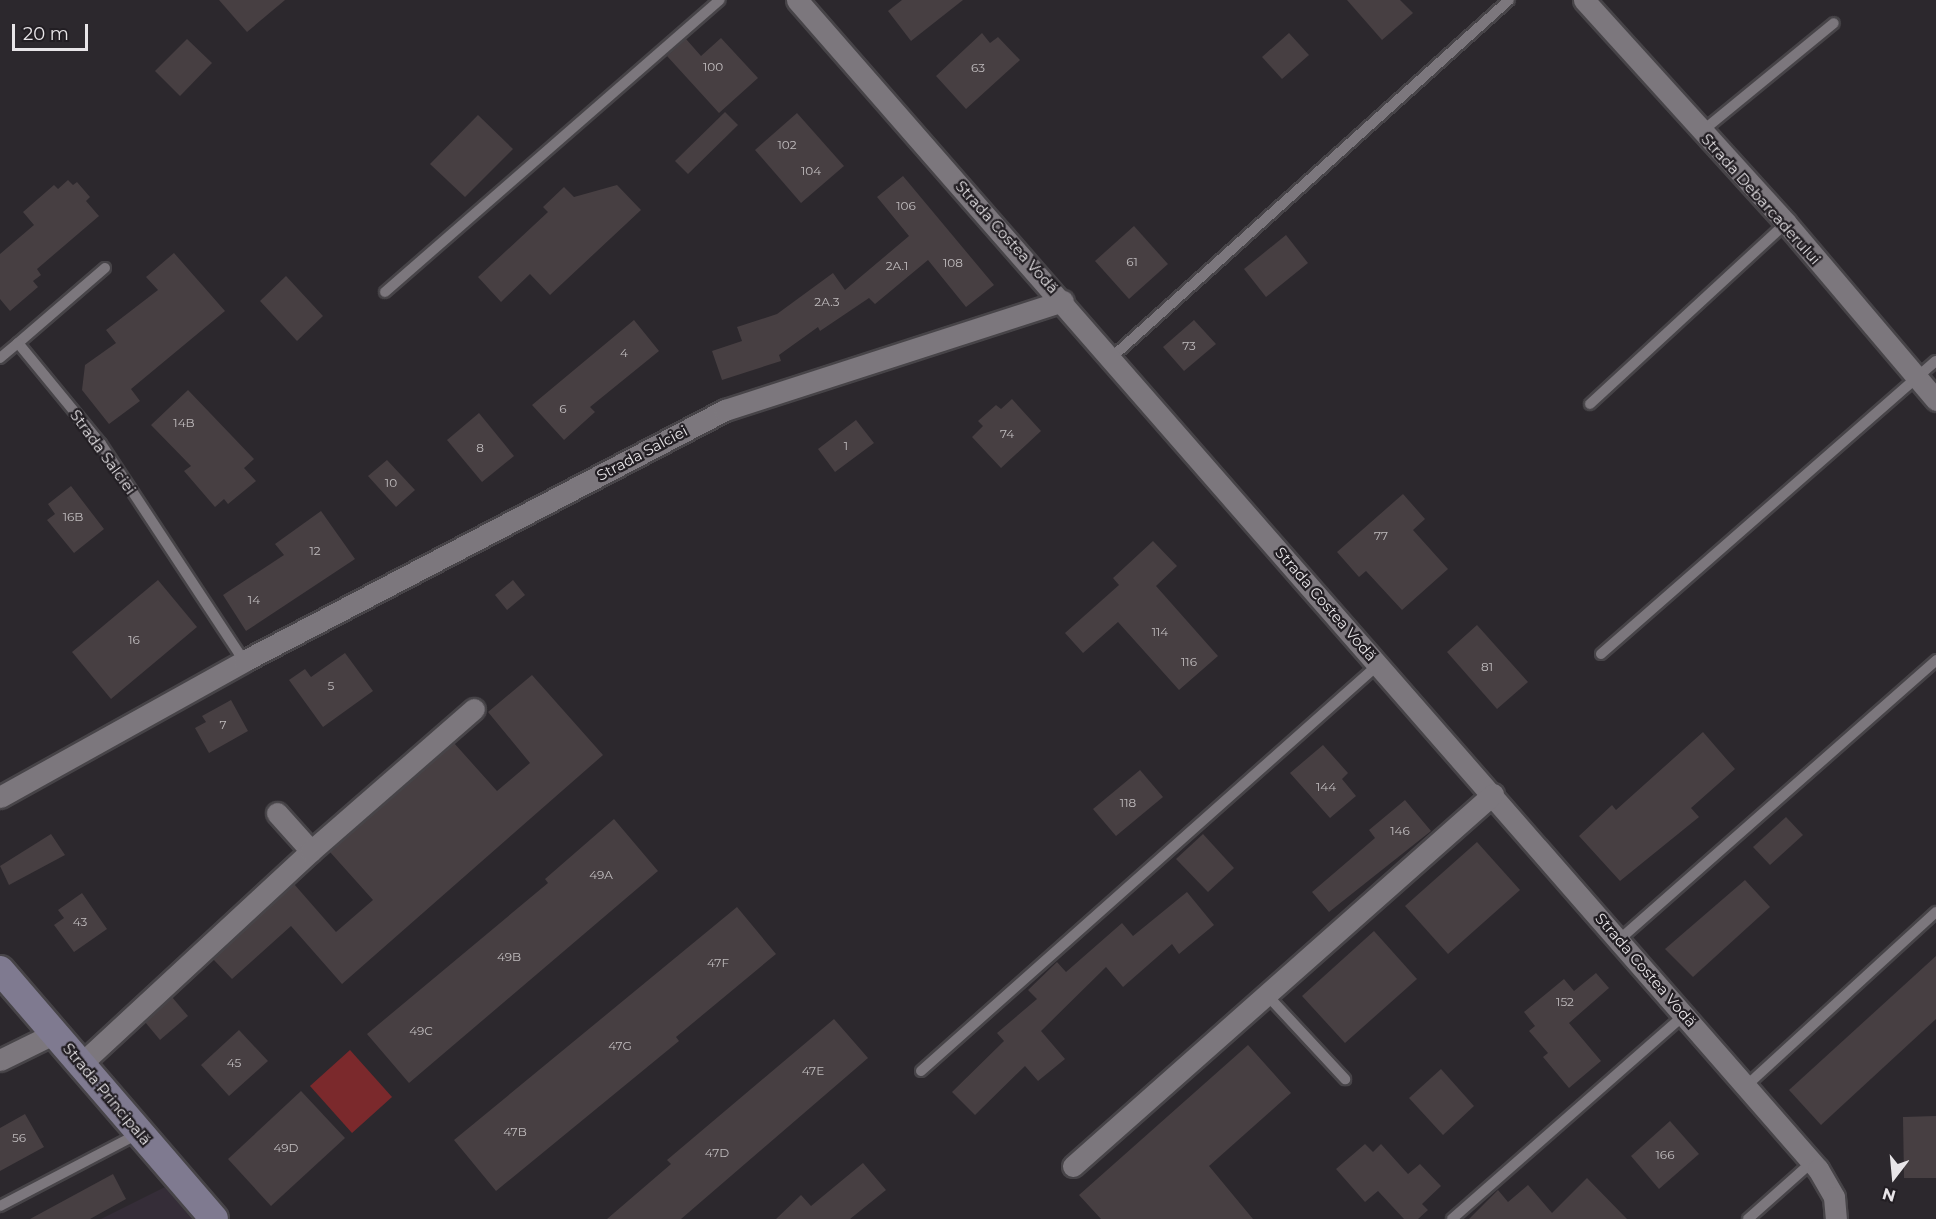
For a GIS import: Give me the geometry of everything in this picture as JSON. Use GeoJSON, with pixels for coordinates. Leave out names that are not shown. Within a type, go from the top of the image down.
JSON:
{"type":"FeatureCollection","features":[{"type":"Feature","properties":{"kind":"street","name":"Strada Costea Vodă"},"geometry":{"type":"LineString","coordinates":[[797,0],[1063,301],[1620,939],[1745,1088],[1812,1162],[1833,1197],[1836,1219]]}},
{"type":"Feature","properties":{"kind":"street","name":"Strada Debarcaderului"},"geometry":{"type":"LineString","coordinates":[[1584,0],[1700,133],[1786,223],[1936,400]]}},
{"type":"Feature","properties":{"kind":"street","name":"Strada Salciei"},"geometry":{"type":"LineString","coordinates":[[0,797],[244,661],[725,410],[1063,301]]}},
{"type":"Feature","properties":{"kind":"street"},"geometry":{"type":"LineString","coordinates":[[82,1063],[311,851],[474,709]]}},
{"type":"Feature","properties":{"kind":"street"},"geometry":{"type":"LineString","coordinates":[[1073,1166],[1493,794]]}},
{"type":"Feature","properties":{"kind":"street"},"geometry":{"type":"LineString","coordinates":[[277,813],[311,851]]}},
{"type":"Feature","properties":{"kind":"street","name":"Strada Principală"},"geometry":{"type":"LineString","coordinates":[[0,970],[214,1219]]}},
{"type":"Feature","properties":{"kind":"street"},"geometry":{"type":"LineString","coordinates":[[0,1060],[55,1034]]}},
{"type":"Feature","properties":{"kind":"lane"},"geometry":{"type":"LineString","coordinates":[[385,292],[720,0]]}},
{"type":"Feature","properties":{"kind":"lane"},"geometry":{"type":"LineString","coordinates":[[1111,358],[1509,0]]}},
{"type":"Feature","properties":{"kind":"lane"},"geometry":{"type":"LineString","coordinates":[[1700,133],[1834,23]]}},
{"type":"Feature","properties":{"kind":"lane"},"geometry":{"type":"LineString","coordinates":[[1590,404],[1786,223]]}},
{"type":"Feature","properties":{"kind":"lane"},"geometry":{"type":"LineString","coordinates":[[0,358],[105,268]]}},
{"type":"Feature","properties":{"kind":"lane","name":"Strada Salciei"},"geometry":{"type":"LineString","coordinates":[[18,343],[101,444],[244,661]]}},
{"type":"Feature","properties":{"kind":"lane"},"geometry":{"type":"LineString","coordinates":[[1601,654],[1936,362]]}},
{"type":"Feature","properties":{"kind":"lane"},"geometry":{"type":"LineString","coordinates":[[1620,939],[1936,660]]}},
{"type":"Feature","properties":{"kind":"lane"},"geometry":{"type":"LineString","coordinates":[[921,1071],[1379,664]]}},
{"type":"Feature","properties":{"kind":"lane"},"geometry":{"type":"LineString","coordinates":[[1745,1088],[1936,912]]}},
{"type":"Feature","properties":{"kind":"lane"},"geometry":{"type":"LineString","coordinates":[[1267,995],[1345,1079]]}},
{"type":"Feature","properties":{"kind":"lane"},"geometry":{"type":"LineString","coordinates":[[1452,1219],[1684,1015]]}},
{"type":"Feature","properties":{"kind":"lane"},"geometry":{"type":"LineString","coordinates":[[0,1206],[140,1132]]}},
{"type":"Feature","properties":{"kind":"lane"},"geometry":{"type":"LineString","coordinates":[[1748,1219],[1812,1162]]}},
{"type":"Feature","properties":{"kind":"shaded area"},"geometry":{"type":"Polygon","coordinates":[[[350,1050],[392,1097],[352,1133],[310,1086],[350,1050]]]}},
{"type":"Feature","properties":{"kind":"shaded area"},"geometry":{"type":"Polygon","coordinates":[[[165,1187],[192,1219],[101,1219],[165,1187]]]}},
{"type":"Feature","properties":{"kind":"building"},"geometry":{"type":"Polygon","coordinates":[[[219,0],[285,0],[247,32],[219,0]]]}},
{"type":"Feature","properties":{"kind":"building"},"geometry":{"type":"Polygon","coordinates":[[[902,0],[963,0],[911,41],[888,11],[902,0]]]}},
{"type":"Feature","properties":{"kind":"building"},"geometry":{"type":"Polygon","coordinates":[[[1347,0],[1400,0],[1413,13],[1382,40],[1347,0]]]}},
{"type":"Feature","properties":{"kind":"building"},"geometry":{"type":"Polygon","coordinates":[[[982,33],[990,43],[998,37],[1020,60],[966,109],[936,76],[982,33]]]}},
{"type":"Feature","properties":{"kind":"building"},"geometry":{"type":"Polygon","coordinates":[[[1289,33],[1309,55],[1282,79],[1262,57],[1289,33]]]}},
{"type":"Feature","properties":{"kind":"building"},"geometry":{"type":"Polygon","coordinates":[[[721,38],[758,78],[719,113],[667,56],[686,39],[701,56],[721,38]]]}},
{"type":"Feature","properties":{"kind":"building"},"geometry":{"type":"Polygon","coordinates":[[[187,39],[212,63],[180,96],[155,71],[187,39]]]}},
{"type":"Feature","properties":{"kind":"building"},"geometry":{"type":"Polygon","coordinates":[[[725,112],[738,125],[688,174],[675,161],[725,112]]]}},
{"type":"Feature","properties":{"kind":"building"},"geometry":{"type":"Polygon","coordinates":[[[797,113],[844,166],[801,203],[755,150],[797,113]]]}},
{"type":"Feature","properties":{"kind":"building"},"geometry":{"type":"Polygon","coordinates":[[[478,115],[513,149],[465,197],[430,164],[478,115]]]}},
{"type":"Feature","properties":{"kind":"building"},"geometry":{"type":"Polygon","coordinates":[[[903,176],[994,285],[966,307],[928,260],[875,304],[869,298],[820,331],[818,327],[779,355],[781,361],[722,380],[712,351],[742,341],[737,327],[777,314],[833,273],[845,290],[909,236],[877,197],[903,176]]]}},
{"type":"Feature","properties":{"kind":"building"},"geometry":{"type":"Polygon","coordinates":[[[68,180],[73,185],[77,182],[90,197],[86,201],[99,216],[37,269],[41,275],[33,281],[38,287],[10,311],[0,299],[0,254],[34,225],[23,212],[54,185],[58,189],[68,180]]]}},
{"type":"Feature","properties":{"kind":"building"},"geometry":{"type":"Polygon","coordinates":[[[617,185],[641,210],[550,295],[530,274],[501,302],[478,277],[548,212],[543,207],[564,187],[574,197],[617,185]]]}},
{"type":"Feature","properties":{"kind":"building"},"geometry":{"type":"Polygon","coordinates":[[[1134,226],[1168,264],[1129,299],[1095,261],[1134,226]]]}},
{"type":"Feature","properties":{"kind":"building"},"geometry":{"type":"Polygon","coordinates":[[[1286,235],[1308,263],[1266,297],[1244,269],[1286,235]]]}},
{"type":"Feature","properties":{"kind":"building"},"geometry":{"type":"Polygon","coordinates":[[[174,253],[225,311],[131,389],[140,401],[109,424],[82,390],[85,365],[116,343],[106,330],[158,290],[146,277],[174,253]]]}},
{"type":"Feature","properties":{"kind":"building"},"geometry":{"type":"Polygon","coordinates":[[[286,276],[323,316],[297,341],[260,301],[286,276]]]}},
{"type":"Feature","properties":{"kind":"building"},"geometry":{"type":"Polygon","coordinates":[[[634,320],[659,351],[590,407],[595,412],[564,440],[532,405],[634,320]]]}},
{"type":"Feature","properties":{"kind":"building"},"geometry":{"type":"Polygon","coordinates":[[[1194,320],[1216,344],[1184,371],[1163,347],[1194,320]]]}},
{"type":"Feature","properties":{"kind":"building"},"geometry":{"type":"Polygon","coordinates":[[[188,390],[254,459],[244,468],[256,481],[228,504],[224,499],[215,507],[184,471],[191,466],[151,425],[188,390]]]}},
{"type":"Feature","properties":{"kind":"building"},"geometry":{"type":"Polygon","coordinates":[[[1012,399],[1041,431],[1001,468],[972,437],[983,426],[978,421],[996,405],[1001,409],[1012,399]]]}},
{"type":"Feature","properties":{"kind":"building"},"geometry":{"type":"Polygon","coordinates":[[[479,413],[514,456],[482,482],[447,440],[479,413]]]}},
{"type":"Feature","properties":{"kind":"building"},"geometry":{"type":"Polygon","coordinates":[[[856,420],[874,443],[835,472],[818,449],[856,420]]]}},
{"type":"Feature","properties":{"kind":"building"},"geometry":{"type":"Polygon","coordinates":[[[387,460],[415,490],[396,507],[368,476],[387,460]]]}},
{"type":"Feature","properties":{"kind":"building"},"geometry":{"type":"Polygon","coordinates":[[[71,486],[104,529],[74,553],[47,520],[55,514],[48,504],[71,486]]]}},
{"type":"Feature","properties":{"kind":"building"},"geometry":{"type":"Polygon","coordinates":[[[1403,494],[1425,519],[1413,530],[1448,569],[1402,610],[1366,571],[1359,577],[1337,552],[1403,494]]]}},
{"type":"Feature","properties":{"kind":"building"},"geometry":{"type":"Polygon","coordinates":[[[321,511],[355,559],[246,631],[223,595],[284,555],[275,544],[321,511]]]}},
{"type":"Feature","properties":{"kind":"building"},"geometry":{"type":"Polygon","coordinates":[[[1153,541],[1177,566],[1156,586],[1218,656],[1179,690],[1118,622],[1083,653],[1065,633],[1119,585],[1113,578],[1153,541]]]}},
{"type":"Feature","properties":{"kind":"building"},"geometry":{"type":"Polygon","coordinates":[[[158,580],[197,627],[111,699],[72,652],[158,580]]]}},
{"type":"Feature","properties":{"kind":"building"},"geometry":{"type":"Polygon","coordinates":[[[513,580],[525,595],[507,610],[495,595],[513,580]]]}},
{"type":"Feature","properties":{"kind":"building"},"geometry":{"type":"Polygon","coordinates":[[[1477,625],[1528,682],[1497,709],[1447,652],[1477,625]]]}},
{"type":"Feature","properties":{"kind":"building"},"geometry":{"type":"Polygon","coordinates":[[[345,653],[373,691],[323,727],[289,680],[305,669],[311,677],[345,653]]]}},
{"type":"Feature","properties":{"kind":"building"},"geometry":{"type":"Polygon","coordinates":[[[532,675],[603,755],[342,984],[291,926],[232,979],[213,959],[294,884],[336,932],[373,900],[330,852],[454,743],[497,791],[530,763],[488,712],[532,675]]]}},
{"type":"Feature","properties":{"kind":"building"},"geometry":{"type":"Polygon","coordinates":[[[231,700],[248,731],[209,753],[195,728],[206,722],[202,716],[231,700]]]}},
{"type":"Feature","properties":{"kind":"building"},"geometry":{"type":"Polygon","coordinates":[[[1703,732],[1735,769],[1691,808],[1699,817],[1620,881],[1579,836],[1612,805],[1616,810],[1703,732]]]}},
{"type":"Feature","properties":{"kind":"building"},"geometry":{"type":"Polygon","coordinates":[[[1323,745],[1348,773],[1342,779],[1356,796],[1330,818],[1290,773],[1323,745]]]}},
{"type":"Feature","properties":{"kind":"building"},"geometry":{"type":"Polygon","coordinates":[[[1140,770],[1163,797],[1116,836],[1093,809],[1140,770]]]}},
{"type":"Feature","properties":{"kind":"building"},"geometry":{"type":"Polygon","coordinates":[[[1405,800],[1431,831],[1329,912],[1312,892],[1375,838],[1369,830],[1405,800]]]}},
{"type":"Feature","properties":{"kind":"building"},"geometry":{"type":"Polygon","coordinates":[[[1786,817],[1803,835],[1770,865],[1753,847],[1786,817]]]}},
{"type":"Feature","properties":{"kind":"building"},"geometry":{"type":"Polygon","coordinates":[[[614,819],[658,871],[409,1083],[367,1034],[548,883],[545,879],[614,819]]]}},
{"type":"Feature","properties":{"kind":"building"},"geometry":{"type":"Polygon","coordinates":[[[51,834],[65,855],[9,885],[0,866],[51,834]]]}},
{"type":"Feature","properties":{"kind":"building"},"geometry":{"type":"Polygon","coordinates":[[[1203,834],[1234,868],[1208,892],[1176,859],[1203,834]]]}},
{"type":"Feature","properties":{"kind":"building"},"geometry":{"type":"Polygon","coordinates":[[[1477,842],[1520,890],[1448,954],[1405,906],[1477,842]]]}},
{"type":"Feature","properties":{"kind":"building"},"geometry":{"type":"Polygon","coordinates":[[[1745,880],[1770,907],[1693,977],[1665,949],[1745,880]]]}},
{"type":"Feature","properties":{"kind":"building"},"geometry":{"type":"Polygon","coordinates":[[[1187,892],[1214,925],[1179,954],[1172,944],[1123,987],[1106,967],[1041,1031],[1065,1059],[1038,1081],[1025,1066],[975,1115],[952,1092],[1004,1041],[997,1033],[1037,999],[1028,990],[1057,962],[1066,972],[1122,923],[1133,936],[1187,892]]]}},
{"type":"Feature","properties":{"kind":"building"},"geometry":{"type":"Polygon","coordinates":[[[82,893],[107,929],[74,952],[54,925],[64,918],[58,910],[82,893]]]}},
{"type":"Feature","properties":{"kind":"building"},"geometry":{"type":"Polygon","coordinates":[[[737,907],[776,954],[676,1037],[679,1041],[496,1191],[454,1140],[737,907]]]}},
{"type":"Feature","properties":{"kind":"building"},"geometry":{"type":"Polygon","coordinates":[[[1374,931],[1417,979],[1345,1043],[1302,996],[1374,931]]]}},
{"type":"Feature","properties":{"kind":"building"},"geometry":{"type":"Polygon","coordinates":[[[1936,956],[1936,1019],[1821,1125],[1789,1090],[1936,956]]]}},
{"type":"Feature","properties":{"kind":"building"},"geometry":{"type":"Polygon","coordinates":[[[1596,973],[1609,988],[1569,1023],[1601,1061],[1569,1088],[1543,1057],[1548,1053],[1529,1031],[1535,1026],[1524,1012],[1564,979],[1574,991],[1596,973]]]}},
{"type":"Feature","properties":{"kind":"building"},"geometry":{"type":"Polygon","coordinates":[[[172,997],[188,1016],[160,1040],[145,1022],[172,997]]]}},
{"type":"Feature","properties":{"kind":"building"},"geometry":{"type":"Polygon","coordinates":[[[834,1019],[868,1058],[681,1219],[607,1219],[671,1164],[667,1160],[834,1019]]]}},
{"type":"Feature","properties":{"kind":"building"},"geometry":{"type":"Polygon","coordinates":[[[239,1030],[268,1061],[229,1096],[201,1065],[239,1030]]]}},
{"type":"Feature","properties":{"kind":"building"},"geometry":{"type":"Polygon","coordinates":[[[1248,1045],[1291,1093],[1209,1166],[1253,1219],[1101,1219],[1079,1195],[1248,1045]]]}},
{"type":"Feature","properties":{"kind":"building"},"geometry":{"type":"Polygon","coordinates":[[[1441,1069],[1474,1106],[1443,1135],[1409,1098],[1441,1069]]]}},
{"type":"Feature","properties":{"kind":"building"},"geometry":{"type":"Polygon","coordinates":[[[301,1091],[345,1138],[271,1206],[228,1159],[301,1091]]]}},
{"type":"Feature","properties":{"kind":"building"},"geometry":{"type":"Polygon","coordinates":[[[25,1114],[44,1147],[0,1171],[0,1128],[25,1114]]]}},
{"type":"Feature","properties":{"kind":"building"},"geometry":{"type":"Polygon","coordinates":[[[1936,1116],[1936,1178],[1904,1178],[1903,1117],[1936,1116]]]}},
{"type":"Feature","properties":{"kind":"building"},"geometry":{"type":"Polygon","coordinates":[[[1670,1121],[1699,1154],[1659,1189],[1631,1156],[1670,1121]]]}},
{"type":"Feature","properties":{"kind":"building"},"geometry":{"type":"Polygon","coordinates":[[[1365,1144],[1373,1152],[1381,1144],[1408,1174],[1420,1164],[1441,1186],[1422,1204],[1428,1210],[1418,1219],[1404,1219],[1378,1191],[1365,1202],[1336,1169],[1365,1144]]]}},
{"type":"Feature","properties":{"kind":"building"},"geometry":{"type":"Polygon","coordinates":[[[863,1163],[886,1190],[850,1219],[776,1219],[801,1195],[811,1206],[863,1163]]]}},
{"type":"Feature","properties":{"kind":"building"},"geometry":{"type":"Polygon","coordinates":[[[113,1174],[126,1199],[90,1219],[30,1219],[113,1174]]]}},
{"type":"Feature","properties":{"kind":"building"},"geometry":{"type":"Polygon","coordinates":[[[1587,1178],[1627,1219],[1469,1219],[1498,1190],[1508,1202],[1528,1185],[1552,1213],[1587,1178]]]}}]}
